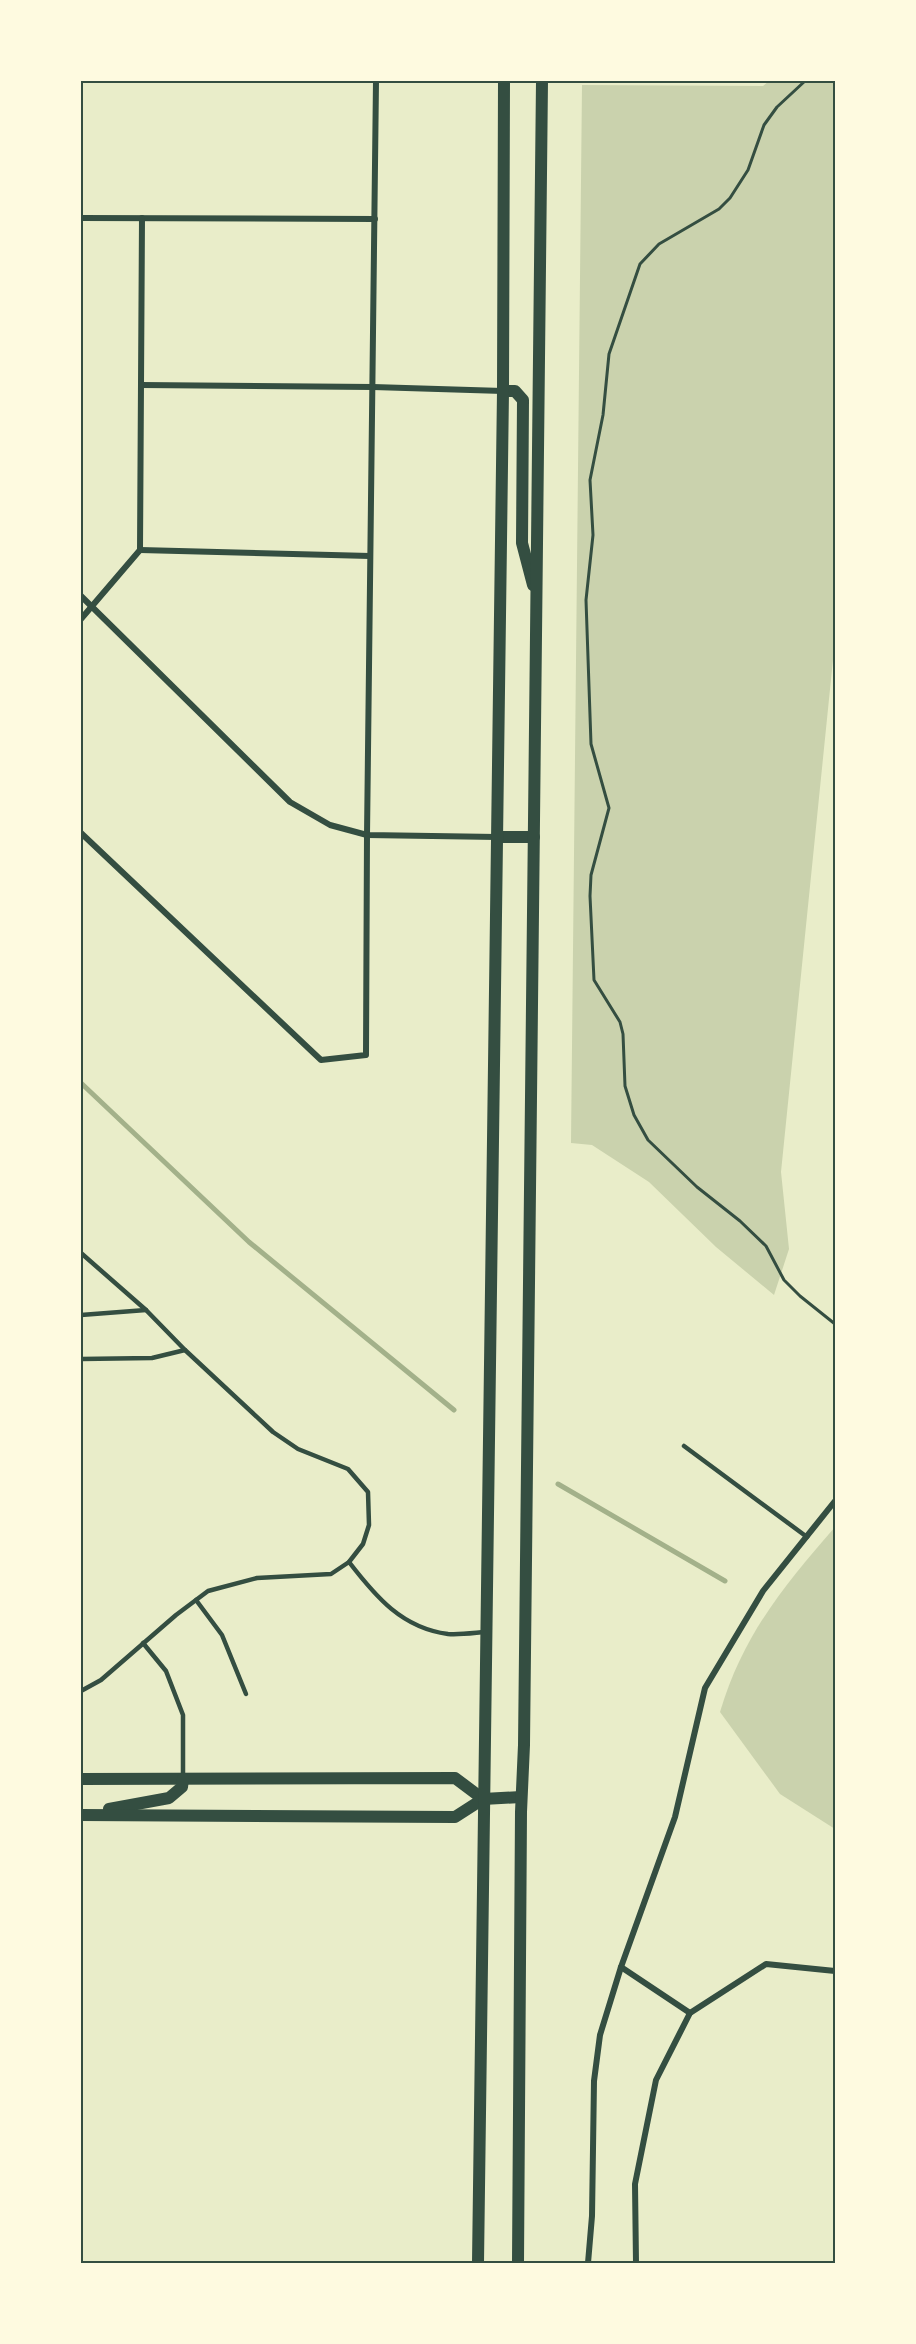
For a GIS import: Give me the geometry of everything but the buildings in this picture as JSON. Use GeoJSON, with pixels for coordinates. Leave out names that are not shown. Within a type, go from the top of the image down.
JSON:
{"type":"FeatureCollection","features":[{"type":"Feature","properties":{"kind":"main road"},"geometry":{"type":"LineString","coordinates":[[478,2263],[503,391],[504,81]]}},
{"type":"Feature","properties":{"kind":"main road"},"geometry":{"type":"LineString","coordinates":[[518,2263],[521,1797],[524,1745],[542,81]]}},
{"type":"Feature","properties":{"kind":"main road"},"geometry":{"type":"LineString","coordinates":[[503,391],[515,391],[523,400],[522,543],[537,600]]}},
{"type":"Feature","properties":{"kind":"main road"},"geometry":{"type":"LineString","coordinates":[[497,837],[534,837]]}},
{"type":"Feature","properties":{"kind":"main road"},"geometry":{"type":"LineString","coordinates":[[81,1779],[455,1778],[483,1799]]}},
{"type":"Feature","properties":{"kind":"main road"},"geometry":{"type":"LineString","coordinates":[[81,1815],[169,1798],[182,1787],[183,1779]]}},
{"type":"Feature","properties":{"kind":"main road"},"geometry":{"type":"LineString","coordinates":[[81,1815],[454,1816],[483,1799],[521,1797]]}},
{"type":"Feature","properties":{"kind":"street"},"geometry":{"type":"LineString","coordinates":[[81,833],[321,1060],[366,1055],[376,81]]}},
{"type":"Feature","properties":{"kind":"street"},"geometry":{"type":"LineString","coordinates":[[81,218],[375,219]]}},
{"type":"Feature","properties":{"kind":"street"},"geometry":{"type":"LineString","coordinates":[[81,619],[140,550],[142,218]]}},
{"type":"Feature","properties":{"kind":"street"},"geometry":{"type":"LineString","coordinates":[[141,385],[373,387],[503,391]]}},
{"type":"Feature","properties":{"kind":"street"},"geometry":{"type":"LineString","coordinates":[[140,550],[370,556]]}},
{"type":"Feature","properties":{"kind":"street"},"geometry":{"type":"LineString","coordinates":[[81,596],[290,802],[330,825],[367,835],[497,837]]}},
{"type":"Feature","properties":{"kind":"street"},"geometry":{"type":"LineString","coordinates":[[588,2263],[592,2216],[594,2081],[600,2035],[621,1967],[675,1816],[705,1688],[763,1591],[835,1501]]}},
{"type":"Feature","properties":{"kind":"street"},"geometry":{"type":"LineString","coordinates":[[636,2263],[635,2184],[656,2080],[690,2013],[766,1964],[835,1971]]}},
{"type":"Feature","properties":{"kind":"street"},"geometry":{"type":"LineString","coordinates":[[621,1967],[690,2013]]}},
{"type":"Feature","properties":{"kind":"lane"},"geometry":{"type":"LineString","coordinates":[[81,1253],[146,1310],[185,1350],[273,1432],[298,1449],[348,1469],[368,1492],[369,1525],[363,1544],[349,1562],[331,1574],[257,1578],[208,1591],[101,1680],[81,1691]]}},
{"type":"Feature","properties":{"kind":"lane"},"geometry":{"type":"LineString","coordinates":[[81,1316],[146,1310]]}},
{"type":"Feature","properties":{"kind":"lane"},"geometry":{"type":"LineString","coordinates":[[81,1359],[152,1358],[185,1350]]}},
{"type":"Feature","properties":{"kind":"lane"},"geometry":{"type":"LineString","coordinates":[[684,1446],[807,1537]]}},
{"type":"Feature","properties":{"kind":"lane"},"geometry":{"type":"LineString","coordinates":[[349,1562],[366,1583],[400,1617],[415,1626],[449,1634],[485,1632]]}},
{"type":"Feature","properties":{"kind":"lane"},"geometry":{"type":"LineString","coordinates":[[196,1600],[222,1635],[246,1694]]}},
{"type":"Feature","properties":{"kind":"lane"},"geometry":{"type":"LineString","coordinates":[[143,1643],[166,1671],[183,1716],[183,1779]]}},
{"type":"Feature","properties":{"kind":"path"},"geometry":{"type":"LineString","coordinates":[[805,81],[777,107],[764,125],[748,170],[730,198],[719,209],[659,244],[640,264],[609,354],[603,415],[590,480],[593,535],[586,600],[591,744],[609,808],[591,875],[590,896],[594,980],[620,1022],[623,1034],[625,1086],[634,1115],[648,1140],[698,1187],[740,1221],[765,1246],[784,1280],[835,1324]]}},
{"type":"Feature","properties":{"kind":"green space"},"geometry":{"type":"Polygon","coordinates":[[[769,81],[835,81],[835,640],[781,1172],[789,1249],[774,1295],[716,1247],[649,1182],[592,1145],[571,1143],[582,85],[763,86],[769,81]]]}},
{"type":"Feature","properties":{"kind":"green space"},"geometry":{"type":"Polygon","coordinates":[[[835,1527],[835,1829],[780,1794],[720,1712],[729,1684],[753,1635],[798,1570],[835,1527]]]}},
{"type":"Feature","properties":{"kind":"waterway"},"geometry":{"type":"LineString","coordinates":[[81,1083],[249,1242],[454,1410]]}},
{"type":"Feature","properties":{"kind":"waterway"},"geometry":{"type":"LineString","coordinates":[[558,1484],[725,1581]]}}]}
